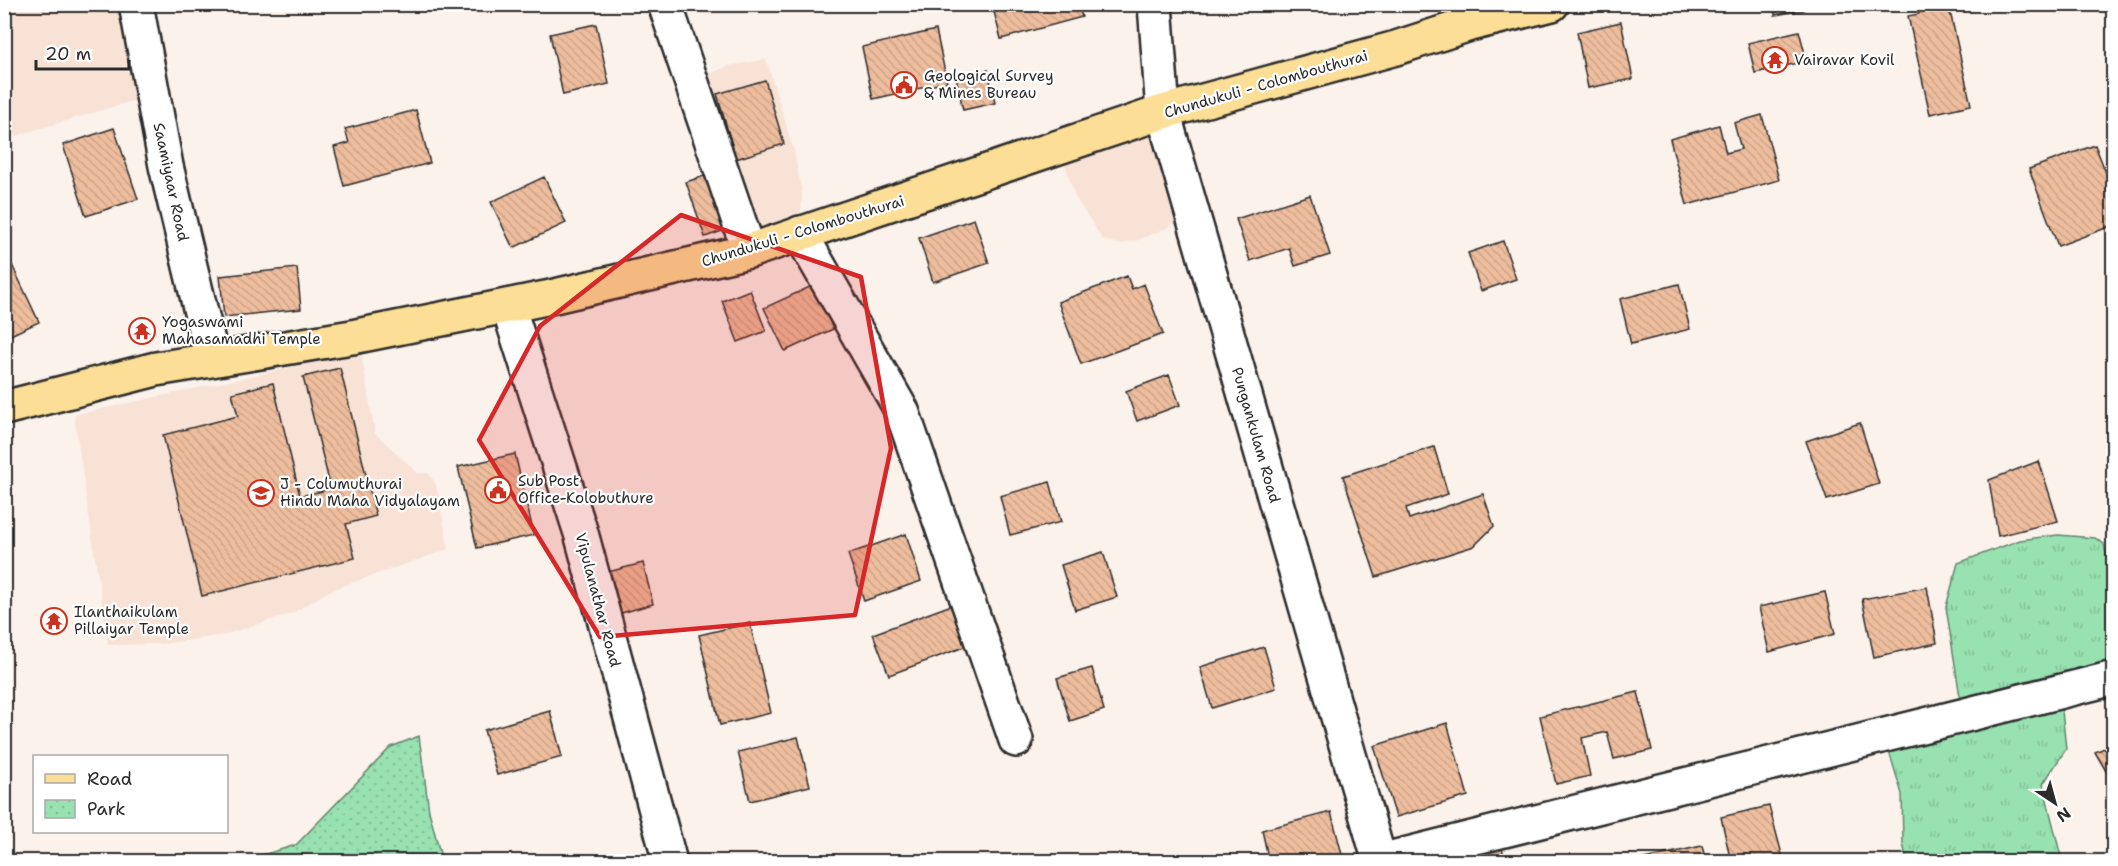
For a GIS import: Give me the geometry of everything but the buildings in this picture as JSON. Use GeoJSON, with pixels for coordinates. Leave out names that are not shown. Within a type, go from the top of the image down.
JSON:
{"type":"FeatureCollection","features":[{"type":"Feature","properties":{"kind":"main road","name":"Chundukuli - Colombouthurai"},"geometry":{"type":"LineString","coordinates":[[4,408],[156,369],[212,358],[352,337],[508,306],[749,251],[1163,112],[1395,48],[1470,24],[1552,4]]}},
{"type":"Feature","properties":{"kind":"street","name":"Saamiyaar Road"},"geometry":{"type":"LineString","coordinates":[[136,4],[166,166],[212,358]]}},
{"type":"Feature","properties":{"kind":"street"},"geometry":{"type":"LineString","coordinates":[[665,4],[749,251]]}},
{"type":"Feature","properties":{"kind":"street","name":"Pungankulam Road"},"geometry":{"type":"LineString","coordinates":[[1155,4],[1163,112],[1380,861]]}},
{"type":"Feature","properties":{"kind":"street"},"geometry":{"type":"LineString","coordinates":[[800,233],[902,411],[1016,740]]}},
{"type":"Feature","properties":{"kind":"street","name":"Vipulanathar Road"},"geometry":{"type":"LineString","coordinates":[[508,306],[581,533],[670,861]]}},
{"type":"Feature","properties":{"kind":"street"},"geometry":{"type":"LineString","coordinates":[[1380,861],[2114,678]]}},
{"type":"Feature","properties":{"kind":"highlighted area"},"geometry":{"type":"Polygon","coordinates":[[[681,215],[861,277],[891,448],[855,615],[600,637],[479,440],[540,326],[681,215]]]}},
{"type":"Feature","properties":{"kind":"shaded area"},"geometry":{"type":"Polygon","coordinates":[[[9,4],[136,5],[153,95],[5,139],[4,6],[9,4]]]}},
{"type":"Feature","properties":{"kind":"shaded area"},"geometry":{"type":"Polygon","coordinates":[[[766,59],[794,151],[802,194],[800,233],[749,251],[691,82],[728,66],[766,59]]]}},
{"type":"Feature","properties":{"kind":"shaded area"},"geometry":{"type":"Polygon","coordinates":[[[1163,112],[1193,212],[1169,227],[1138,240],[1119,244],[1103,240],[1075,197],[1060,148],[1163,112]]]}},
{"type":"Feature","properties":{"kind":"shaded area","name":"J - Columuthurai Hindu Maha Vidyalayam"},"geometry":{"type":"Polygon","coordinates":[[[361,352],[375,433],[418,473],[428,473],[436,484],[449,549],[331,590],[293,613],[224,635],[164,644],[108,645],[74,415],[361,352]]]}},
{"type":"Feature","properties":{"kind":"green space"},"geometry":{"type":"Polygon","coordinates":[[[2058,535],[2095,538],[2104,544],[2113,587],[2113,678],[2060,692],[2066,749],[2043,784],[2062,861],[1907,861],[1903,844],[1902,794],[1884,735],[1963,716],[1946,607],[1958,563],[2020,540],[2058,535]]]}},
{"type":"Feature","properties":{"kind":"green space"},"geometry":{"type":"Polygon","coordinates":[[[419,736],[429,811],[441,857],[438,861],[242,861],[296,845],[391,747],[419,736]]]}},
{"type":"Feature","properties":{"kind":"place","name":"Vairavar Kovil"},"geometry":{"type":"Point","coordinates":[1775,60]}},
{"type":"Feature","properties":{"kind":"place","name":"Geological Survey & Mines Bureau"},"geometry":{"type":"Point","coordinates":[904,85]}},
{"type":"Feature","properties":{"kind":"place","name":"Yogaswami Mahasamadhi Temple"},"geometry":{"type":"Point","coordinates":[142,331]}},
{"type":"Feature","properties":{"kind":"place","name":"Sub Post Office-Kolobuthure"},"geometry":{"type":"Point","coordinates":[498,490]}},
{"type":"Feature","properties":{"kind":"place","name":"J - Columuthurai Hindu Maha Vidyalayam"},"geometry":{"type":"Point","coordinates":[261,493]}},
{"type":"Feature","properties":{"kind":"place","name":"Ilanthaikulam Pillaiyar Temple"},"geometry":{"type":"Point","coordinates":[54,621]}}]}
